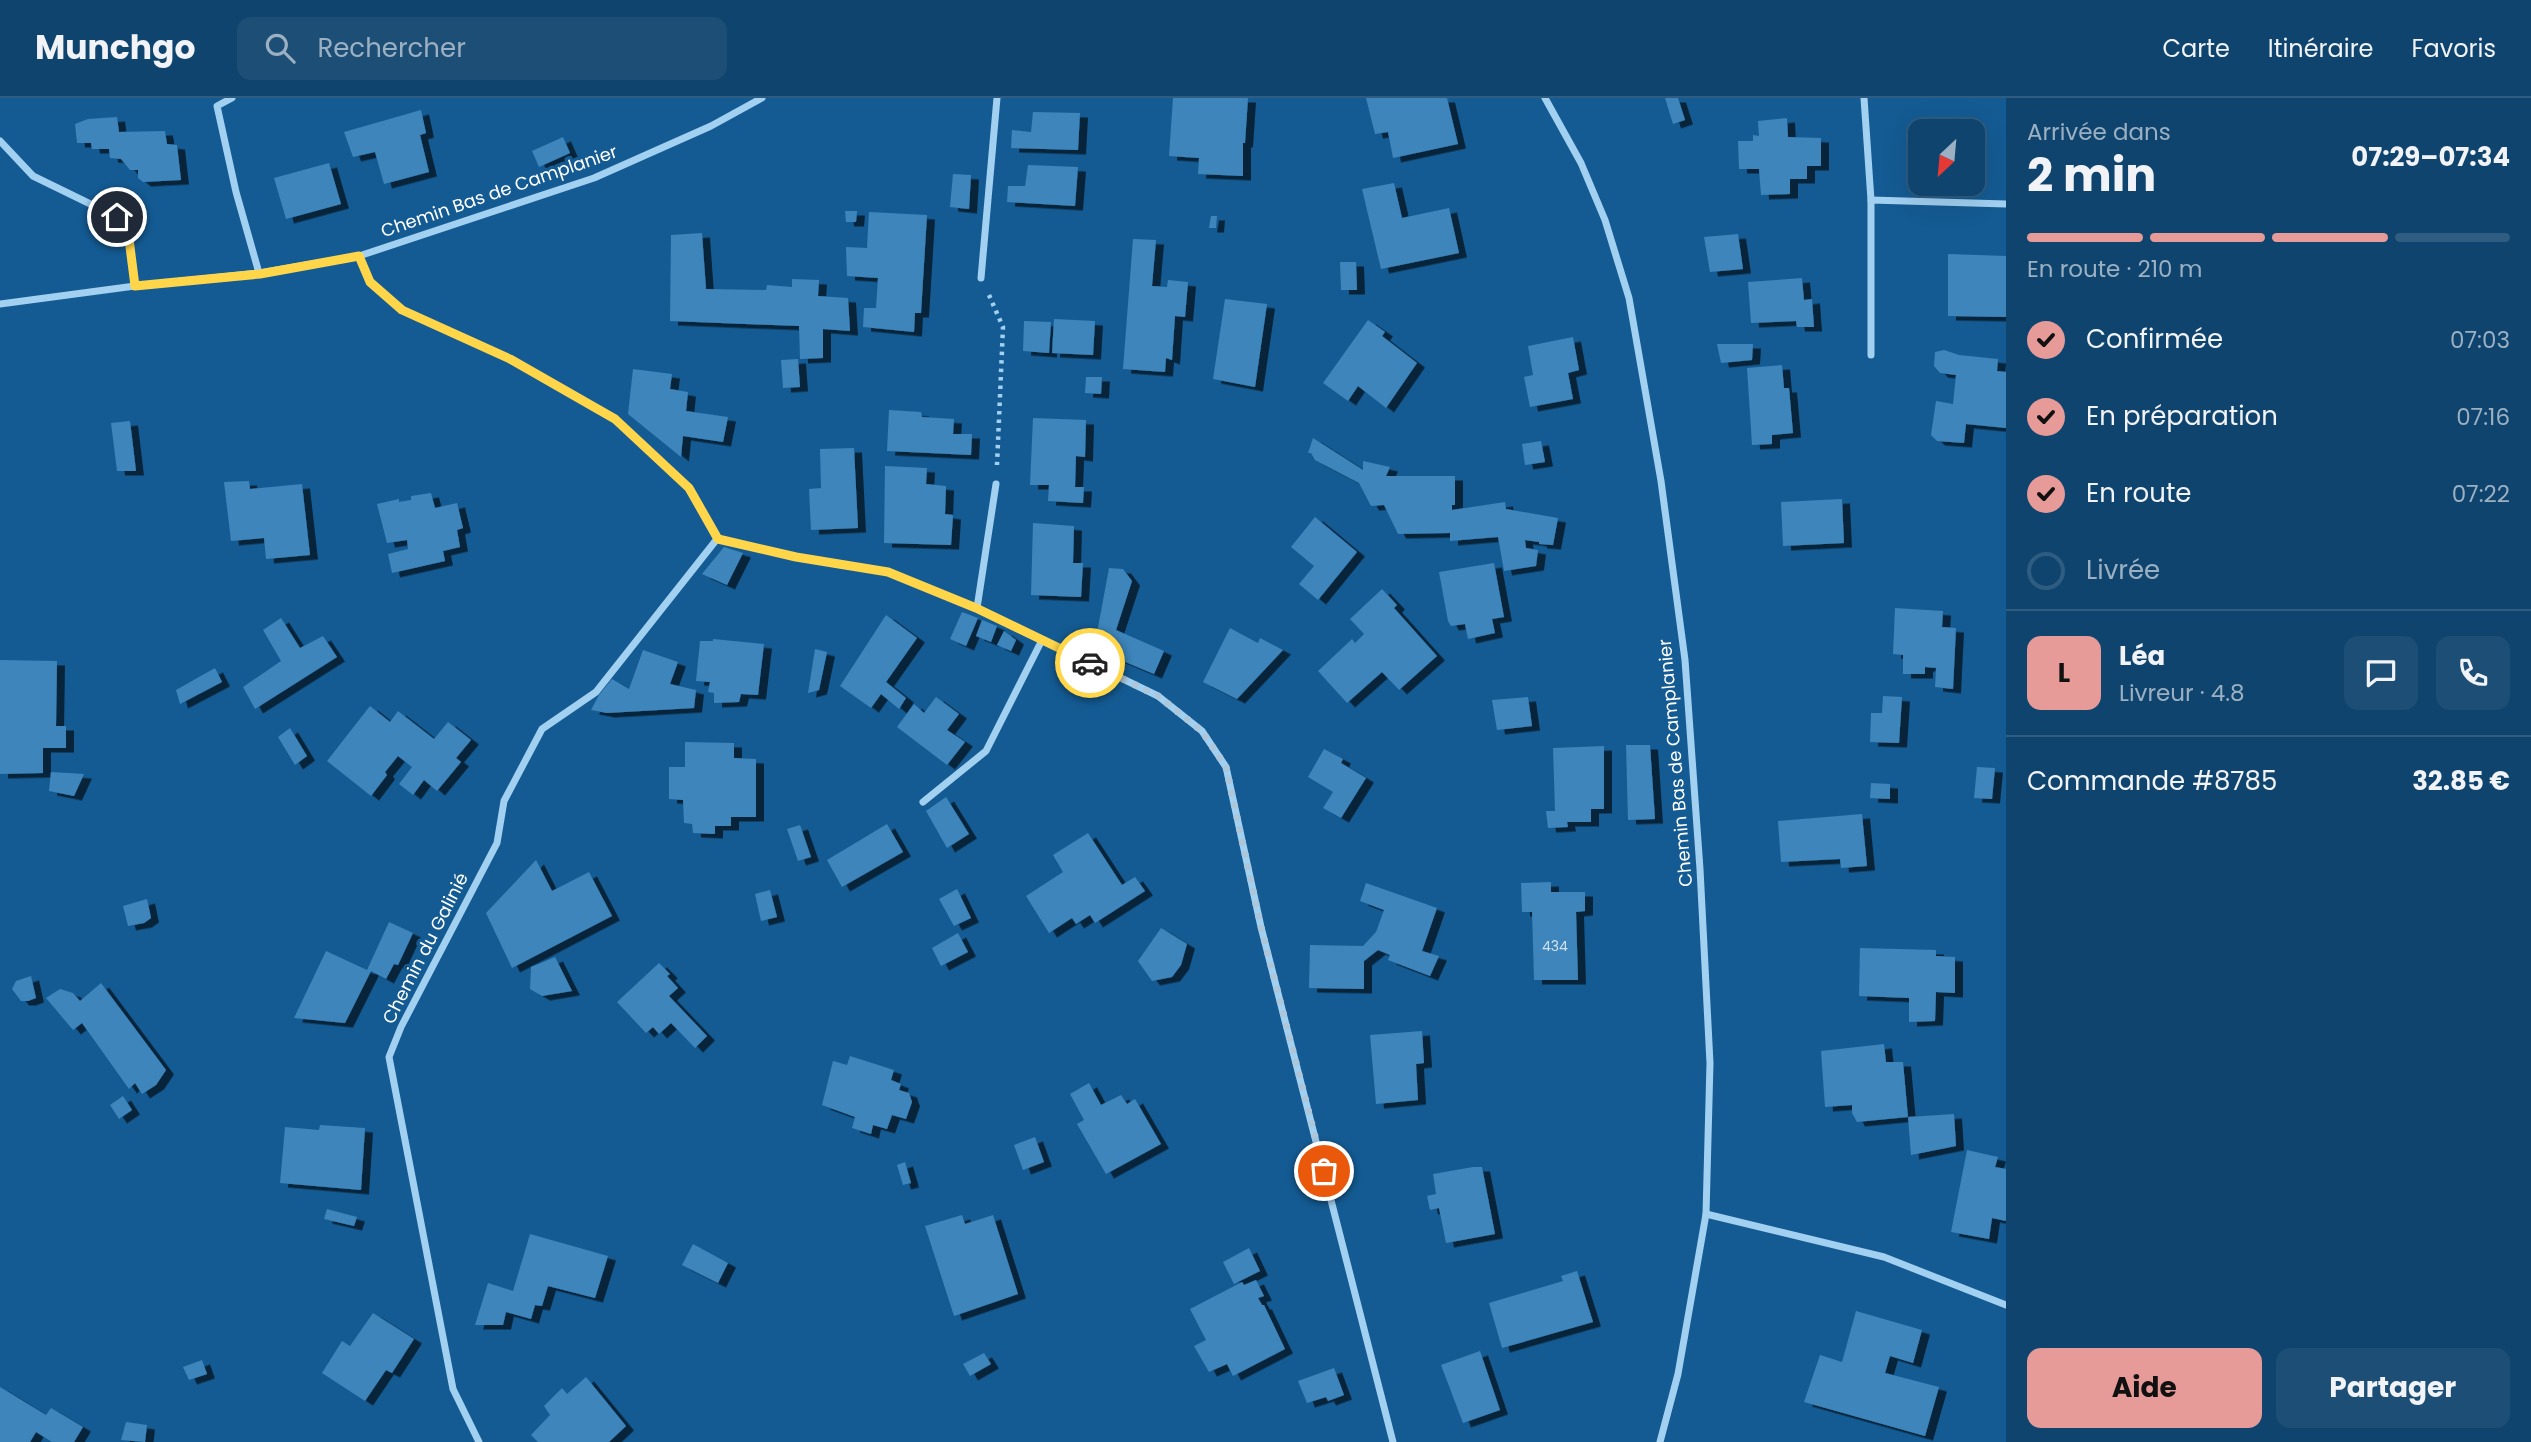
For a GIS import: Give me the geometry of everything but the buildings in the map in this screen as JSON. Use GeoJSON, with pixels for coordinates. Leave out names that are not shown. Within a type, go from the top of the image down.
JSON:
{"type":"FeatureCollection","features":[{"type":"Feature","properties":{"kind":"street"},"geometry":{"type":"LineString","coordinates":[[232,98],[217,106],[236,191],[260,274]]}},
{"type":"Feature","properties":{"kind":"street","name":"Chemin Bas de Camplanier"},"geometry":{"type":"LineString","coordinates":[[0,304],[135,286],[260,274],[359,256],[594,178],[711,126],[762,98]]}},
{"type":"Feature","properties":{"kind":"street"},"geometry":{"type":"LineString","coordinates":[[981,278],[998,98]]}},
{"type":"Feature","properties":{"kind":"street","name":"Chemin Bas de Camplanier"},"geometry":{"type":"LineString","coordinates":[[1545,98],[1581,163],[1605,220],[1629,298],[1661,481],[1685,660],[1710,1063],[1706,1214],[1678,1374],[1660,1442]]}},
{"type":"Feature","properties":{"kind":"street"},"geometry":{"type":"LineString","coordinates":[[1864,98],[1871,200],[1871,355]]}},
{"type":"Feature","properties":{"kind":"street"},"geometry":{"type":"LineString","coordinates":[[0,141],[33,176],[117,217],[129,239],[135,286]]}},
{"type":"Feature","properties":{"kind":"street"},"geometry":{"type":"LineString","coordinates":[[1871,200],[2006,204]]}},
{"type":"Feature","properties":{"kind":"street"},"geometry":{"type":"LineString","coordinates":[[359,256],[370,282],[402,310],[510,359],[615,419],[689,488],[718,539],[796,557],[888,572],[976,608],[1158,696],[1202,731],[1226,767],[1261,927],[1393,1442]]}},
{"type":"Feature","properties":{"kind":"street"},"geometry":{"type":"LineString","coordinates":[[976,608],[996,484]]}},
{"type":"Feature","properties":{"kind":"street","name":"Chemin du Galinié"},"geometry":{"type":"LineString","coordinates":[[479,1442],[453,1389],[389,1057],[401,1027],[497,843],[504,801],[542,729],[596,692],[718,539]]}},
{"type":"Feature","properties":{"kind":"street"},"geometry":{"type":"LineString","coordinates":[[923,802],[986,751],[1042,640]]}},
{"type":"Feature","properties":{"kind":"street"},"geometry":{"type":"LineString","coordinates":[[1706,1214],[1884,1256],[2006,1305]]}},
{"type":"Feature","properties":{"kind":"path"},"geometry":{"type":"LineString","coordinates":[[981,278],[1003,327],[996,484]]}},
{"type":"Feature","properties":{"kind":"way so far"},"geometry":{"type":"LineString","coordinates":[[1090,663],[1158,696],[1202,731],[1226,767],[1261,927],[1324,1171]]}},
{"type":"Feature","properties":{"kind":"route"},"geometry":{"type":"LineString","coordinates":[[117,217],[129,239],[135,286],[260,274],[359,256],[370,282],[402,310],[510,359],[615,419],[689,488],[718,539],[796,557],[888,572],[976,608],[1090,663]]}}]}
